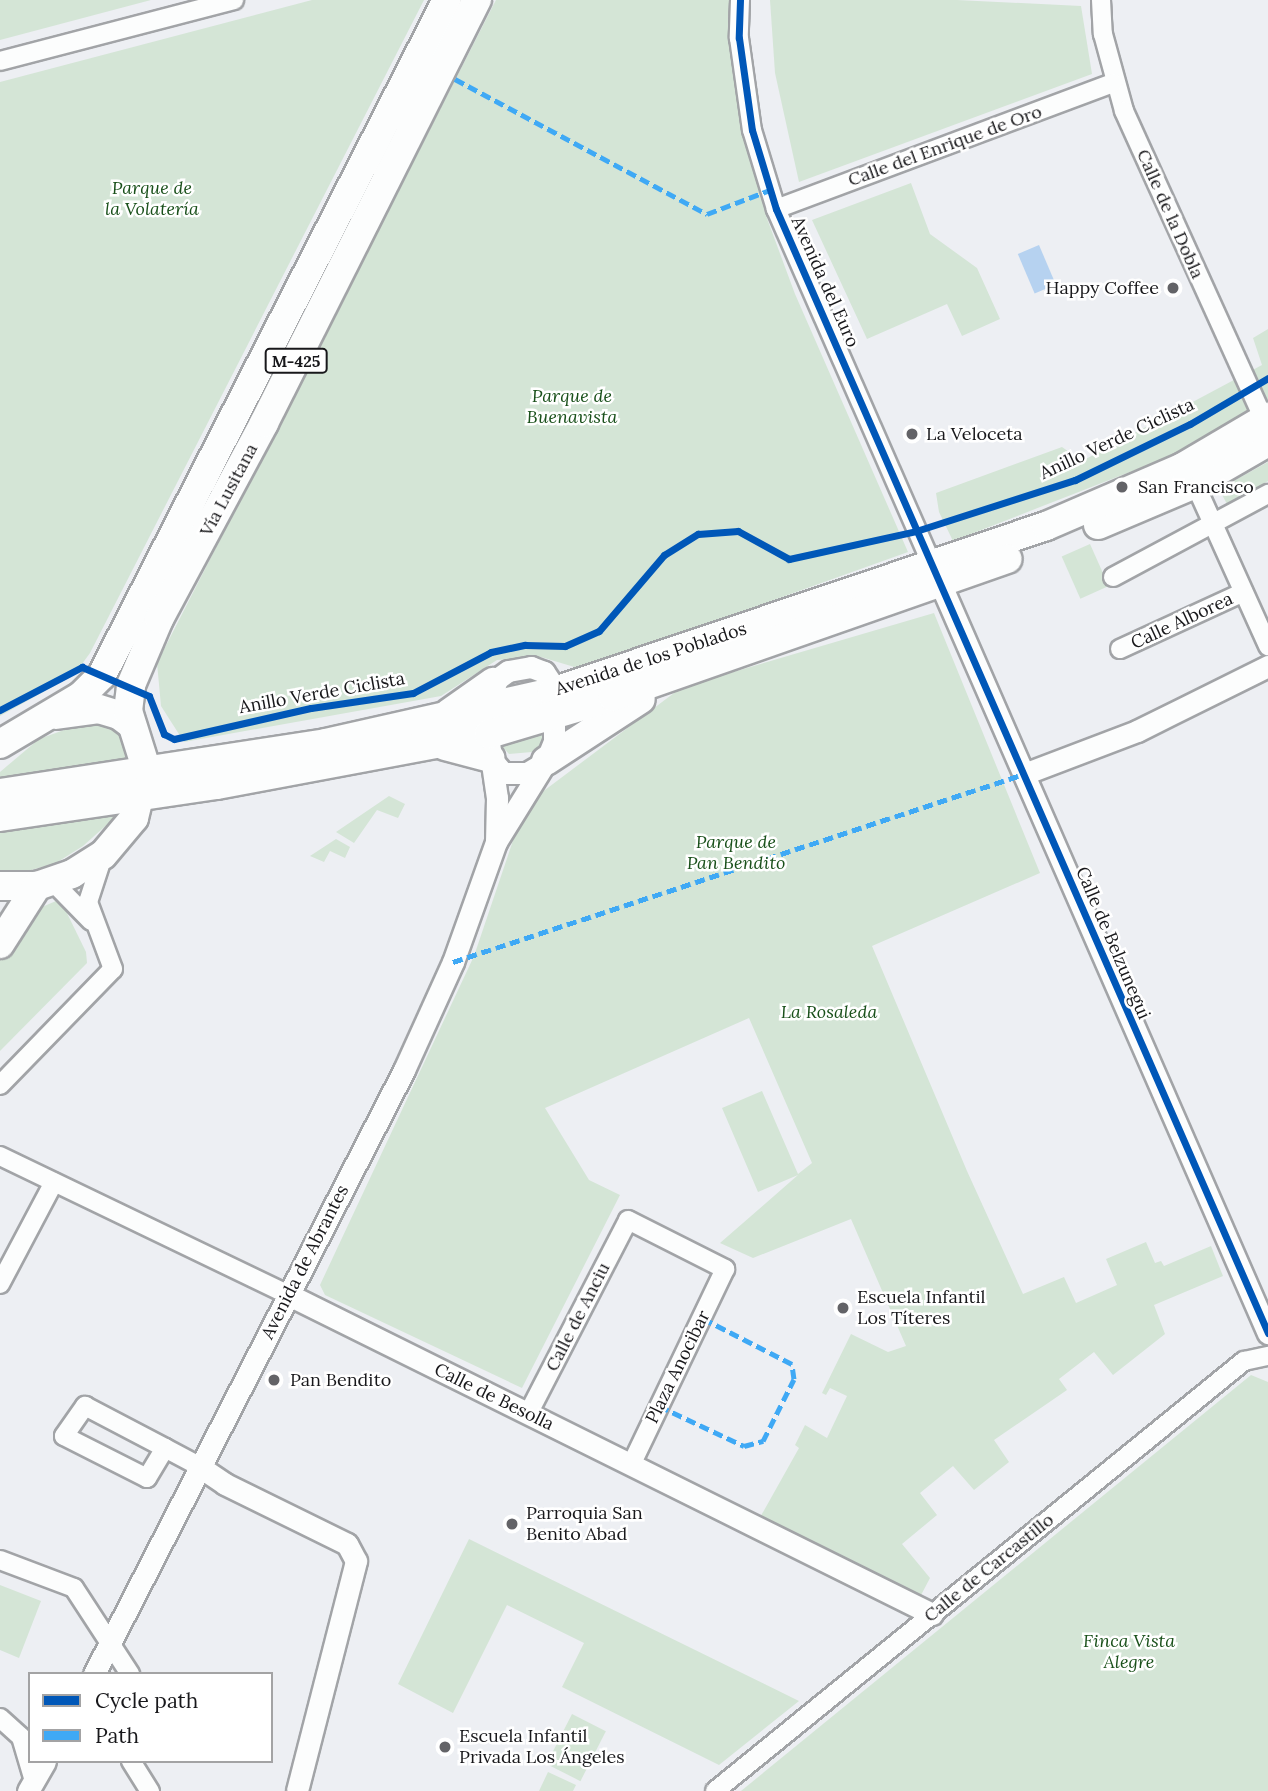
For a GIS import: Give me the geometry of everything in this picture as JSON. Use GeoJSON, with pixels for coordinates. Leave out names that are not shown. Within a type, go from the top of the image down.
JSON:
{"type":"FeatureCollection","features":[{"type":"Feature","properties":{"kind":"main road","name":"Vía Lusitana"},"geometry":{"type":"LineString","coordinates":[[0,744],[96,682],[132,619],[446,0]]}},
{"type":"Feature","properties":{"kind":"main road","name":"Vía Lusitana"},"geometry":{"type":"LineString","coordinates":[[44,883],[103,855],[134,818],[142,797],[146,768],[131,724],[131,685],[159,619],[264,423],[477,0]]}},
{"type":"Feature","properties":{"kind":"main road","name":"Avenida de los Poblados"},"geometry":{"type":"LineString","coordinates":[[490,721],[609,674],[936,573],[1068,537],[1195,484],[1267,426]]}},
{"type":"Feature","properties":{"kind":"main road","name":"Avenida de los Poblados"},"geometry":{"type":"LineString","coordinates":[[552,696],[699,665],[936,573],[1120,496],[1267,426]]}},
{"type":"Feature","properties":{"kind":"main road"},"geometry":{"type":"LineString","coordinates":[[546,761],[699,665]]}},
{"type":"Feature","properties":{"kind":"main road"},"geometry":{"type":"LineString","coordinates":[[40,719],[99,709],[119,715],[131,724]]}},
{"type":"Feature","properties":{"kind":"main road"},"geometry":{"type":"LineString","coordinates":[[0,817],[142,797],[490,721]]}},
{"type":"Feature","properties":{"kind":"main road"},"geometry":{"type":"LineString","coordinates":[[0,793],[146,768],[326,743],[437,733],[490,721]]}},
{"type":"Feature","properties":{"kind":"main road"},"geometry":{"type":"LineString","coordinates":[[0,886],[44,883]]}},
{"type":"Feature","properties":{"kind":"main road"},"geometry":{"type":"LineString","coordinates":[[0,944],[44,883]]}},
{"type":"Feature","properties":{"kind":"street"},"geometry":{"type":"LineString","coordinates":[[0,61],[234,0]]}},
{"type":"Feature","properties":{"kind":"street","name":"Avenida del Euro"},"geometry":{"type":"LineString","coordinates":[[740,0],[738,38],[752,130],[776,209],[936,573]]}},
{"type":"Feature","properties":{"kind":"street","name":"Calle de la Dobla"},"geometry":{"type":"LineString","coordinates":[[1101,0],[1113,83],[1267,426]]}},
{"type":"Feature","properties":{"kind":"street","name":"Calle del Enrique de Oro"},"geometry":{"type":"LineString","coordinates":[[776,209],[1113,83]]}},
{"type":"Feature","properties":{"kind":"street"},"geometry":{"type":"LineString","coordinates":[[1195,484],[1268,646]]}},
{"type":"Feature","properties":{"kind":"street"},"geometry":{"type":"LineString","coordinates":[[1112,577],[1214,526],[1268,494]]}},
{"type":"Feature","properties":{"kind":"street","name":"Calle de Belzunegui"},"geometry":{"type":"LineString","coordinates":[[936,573],[1268,1333]]}},
{"type":"Feature","properties":{"kind":"street","name":"Calle Alborea"},"geometry":{"type":"LineString","coordinates":[[1120,649],[1244,592]]}},
{"type":"Feature","properties":{"kind":"street"},"geometry":{"type":"LineString","coordinates":[[1024,774],[1137,731],[1268,666]]}},
{"type":"Feature","properties":{"kind":"street","name":"Avenida de Abrantes"},"geometry":{"type":"LineString","coordinates":[[95,1672],[404,1070],[453,962],[496,842],[546,761],[554,741],[552,696]]}},
{"type":"Feature","properties":{"kind":"street"},"geometry":{"type":"LineString","coordinates":[[490,721],[503,773],[527,773],[546,761]]}},
{"type":"Feature","properties":{"kind":"street","name":"Avenida de Abrantes"},"geometry":{"type":"LineString","coordinates":[[490,721],[497,798],[496,842]]}},
{"type":"Feature","properties":{"kind":"street"},"geometry":{"type":"LineString","coordinates":[[0,1085],[113,969],[88,902],[103,855]]}},
{"type":"Feature","properties":{"kind":"street"},"geometry":{"type":"LineString","coordinates":[[44,883],[97,930]]}},
{"type":"Feature","properties":{"kind":"street","name":"Calle de Besolla"},"geometry":{"type":"LineString","coordinates":[[0,1156],[287,1294],[932,1614]]}},
{"type":"Feature","properties":{"kind":"street"},"geometry":{"type":"LineString","coordinates":[[0,1284],[54,1182]]}},
{"type":"Feature","properties":{"kind":"street","name":"Calle de Anciu"},"geometry":{"type":"LineString","coordinates":[[528,1414],[628,1220],[725,1269]]}},
{"type":"Feature","properties":{"kind":"street","name":"Plaza Anocibar"},"geometry":{"type":"LineString","coordinates":[[631,1465],[725,1269]]}},
{"type":"Feature","properties":{"kind":"street","name":"Calle de Carcastillo"},"geometry":{"type":"LineString","coordinates":[[715,1791],[1244,1361],[1268,1356]]}},
{"type":"Feature","properties":{"kind":"street"},"geometry":{"type":"LineString","coordinates":[[165,1448],[147,1478],[64,1436],[80,1407],[85,1406],[165,1448],[200,1467],[225,1484],[347,1544],[356,1561],[298,1791]]}},
{"type":"Feature","properties":{"kind":"street"},"geometry":{"type":"LineString","coordinates":[[0,1560],[74,1588],[129,1672]]}},
{"type":"Feature","properties":{"kind":"street"},"geometry":{"type":"LineString","coordinates":[[0,1718],[21,1737],[31,1786]]}},
{"type":"Feature","properties":{"kind":"street"},"geometry":{"type":"LineString","coordinates":[[31,1786],[44,1763]]}},
{"type":"Feature","properties":{"kind":"street"},"geometry":{"type":"LineString","coordinates":[[132,1763],[150,1791]]}},
{"type":"Feature","properties":{"kind":"green space"},"geometry":{"type":"Polygon","coordinates":[[[0,0],[151,0],[0,40],[0,0]]]}},
{"type":"Feature","properties":{"kind":"green space","name":"Parque de la Volatería"},"geometry":{"type":"Polygon","coordinates":[[[312,0],[424,0],[90,653],[74,675],[0,716],[0,82],[312,0]]]}},
{"type":"Feature","properties":{"kind":"green space","name":"Parque de Buenavista"},"geometry":{"type":"Polygon","coordinates":[[[496,0],[734,0],[765,213],[795,294],[908,552],[581,669],[541,657],[497,660],[441,696],[184,742],[161,706],[157,663],[496,0]]]}},
{"type":"Feature","properties":{"kind":"green space"},"geometry":{"type":"Polygon","coordinates":[[[770,0],[957,0],[1081,6],[1092,74],[799,182],[775,73],[770,0]]]}},
{"type":"Feature","properties":{"kind":"green space"},"geometry":{"type":"Polygon","coordinates":[[[911,183],[930,234],[977,268],[1000,319],[962,336],[947,304],[867,339],[812,220],[911,183]]]}},
{"type":"Feature","properties":{"kind":"green space"},"geometry":{"type":"Polygon","coordinates":[[[1268,329],[1268,400],[1194,447],[953,541],[939,512],[936,493],[1062,447],[1082,461],[1262,365],[1253,338],[1268,329]]]}},
{"type":"Feature","properties":{"kind":"green space"},"geometry":{"type":"Polygon","coordinates":[[[1268,462],[1268,481],[1228,506],[1219,489],[1268,462]]]}},
{"type":"Feature","properties":{"kind":"green space"},"geometry":{"type":"Polygon","coordinates":[[[1090,544],[1109,586],[1080,599],[1062,557],[1090,544]]]}},
{"type":"Feature","properties":{"kind":"green space","name":"Parque de Pan Bendito"},"geometry":{"type":"Polygon","coordinates":[[[934,613],[1040,873],[872,946],[967,1171],[1023,1294],[1064,1277],[1076,1303],[1117,1285],[1106,1259],[1146,1242],[1155,1263],[1161,1261],[1164,1266],[1211,1246],[1223,1276],[1154,1305],[1165,1334],[1113,1375],[1094,1352],[1059,1379],[1067,1390],[994,1440],[1009,1462],[974,1490],[953,1466],[920,1493],[937,1515],[902,1544],[930,1578],[920,1597],[758,1521],[799,1448],[795,1445],[805,1425],[827,1438],[847,1396],[830,1388],[826,1395],[822,1393],[851,1334],[888,1352],[906,1346],[851,1219],[753,1258],[720,1243],[798,1175],[758,1192],[722,1108],[762,1091],[798,1174],[812,1163],[749,1018],[545,1108],[589,1180],[620,1195],[522,1388],[325,1295],[320,1285],[474,956],[525,805],[682,687],[934,613]]]}},
{"type":"Feature","properties":{"kind":"green space"},"geometry":{"type":"Polygon","coordinates":[[[92,720],[123,729],[131,754],[127,761],[0,783],[0,772],[39,739],[92,720]]]}},
{"type":"Feature","properties":{"kind":"green space"},"geometry":{"type":"Polygon","coordinates":[[[545,731],[540,747],[532,752],[509,754],[500,744],[545,731]]]}},
{"type":"Feature","properties":{"kind":"green space"},"geometry":{"type":"Polygon","coordinates":[[[389,796],[405,804],[398,818],[377,810],[354,843],[336,832],[389,796]]]}},
{"type":"Feature","properties":{"kind":"green space"},"geometry":{"type":"Polygon","coordinates":[[[120,813],[83,846],[56,863],[17,874],[0,872],[0,831],[120,813]]]}},
{"type":"Feature","properties":{"kind":"green space"},"geometry":{"type":"Polygon","coordinates":[[[336,839],[350,847],[345,858],[330,851],[324,862],[310,856],[336,839]]]}},
{"type":"Feature","properties":{"kind":"green space"},"geometry":{"type":"Polygon","coordinates":[[[56,901],[63,905],[86,952],[87,963],[0,1051],[0,957],[35,910],[56,901]]]}},
{"type":"Feature","properties":{"kind":"green space","name":"Finca Vista Alegre"},"geometry":{"type":"Polygon","coordinates":[[[1251,1375],[1268,1382],[1268,1791],[741,1791],[1251,1375]]]}},
{"type":"Feature","properties":{"kind":"green space"},"geometry":{"type":"Polygon","coordinates":[[[469,1539],[799,1701],[719,1765],[562,1687],[584,1643],[507,1605],[453,1713],[398,1684],[469,1539]]]}},
{"type":"Feature","properties":{"kind":"green space"},"geometry":{"type":"Polygon","coordinates":[[[0,1585],[41,1601],[19,1658],[0,1650],[0,1585]]]}},
{"type":"Feature","properties":{"kind":"green space"},"geometry":{"type":"Polygon","coordinates":[[[572,1714],[606,1731],[580,1781],[547,1764],[572,1714]]]}},
{"type":"Feature","properties":{"kind":"green space"},"geometry":{"type":"Polygon","coordinates":[[[548,1772],[576,1785],[573,1791],[539,1791],[548,1772]]]}},
{"type":"Feature","properties":{"kind":"water"},"geometry":{"type":"Polygon","coordinates":[[[1039,245],[1056,285],[1035,294],[1018,254],[1039,245]]]}},
{"type":"Feature","properties":{"kind":"marked path"},"geometry":{"type":"LineString","coordinates":[[455,79],[707,214],[770,190]]}},
{"type":"Feature","properties":{"kind":"marked path"},"geometry":{"type":"LineString","coordinates":[[453,962],[1024,774]]}},
{"type":"Feature","properties":{"kind":"marked path"},"geometry":{"type":"LineString","coordinates":[[659,1406],[744,1446],[763,1441],[794,1379],[792,1364],[702,1318]]}},
{"type":"Feature","properties":{"kind":"cycle path"},"geometry":{"type":"LineString","coordinates":[[740,0],[739,38],[752,130],[776,209],[1268,1333]]}},
{"type":"Feature","properties":{"kind":"cycle path","name":"Anillo Verde Ciclista"},"geometry":{"type":"LineString","coordinates":[[0,710],[82,667],[149,696],[164,734],[174,739],[311,708],[413,693],[491,652],[525,645],[565,646],[599,631],[664,555],[698,534],[738,531],[789,559],[916,531],[1075,480],[1190,424],[1268,378]]}},
{"type":"Feature","properties":{"kind":"place","name":"Happy Coffee"},"geometry":{"type":"Point","coordinates":[1173,288]}},
{"type":"Feature","properties":{"kind":"place","name":"La Veloceta"},"geometry":{"type":"Point","coordinates":[912,434]}},
{"type":"Feature","properties":{"kind":"place","name":"San Francisco"},"geometry":{"type":"Point","coordinates":[1122,487]}},
{"type":"Feature","properties":{"kind":"place","name":"Escuela Infantil Los Títeres"},"geometry":{"type":"Point","coordinates":[843,1308]}},
{"type":"Feature","properties":{"kind":"place","name":"Pan Bendito"},"geometry":{"type":"Point","coordinates":[274,1380]}},
{"type":"Feature","properties":{"kind":"place","name":"Parroquia San Benito Abad"},"geometry":{"type":"Point","coordinates":[512,1524]}},
{"type":"Feature","properties":{"kind":"place","name":"Escuela Infantil Privada Los Ángeles"},"geometry":{"type":"Point","coordinates":[445,1747]}},
{"type":"Feature","properties":{"kind":"park label","name":"La Rosaleda"},"geometry":{"type":"Point","coordinates":[829,1012]}}]}
